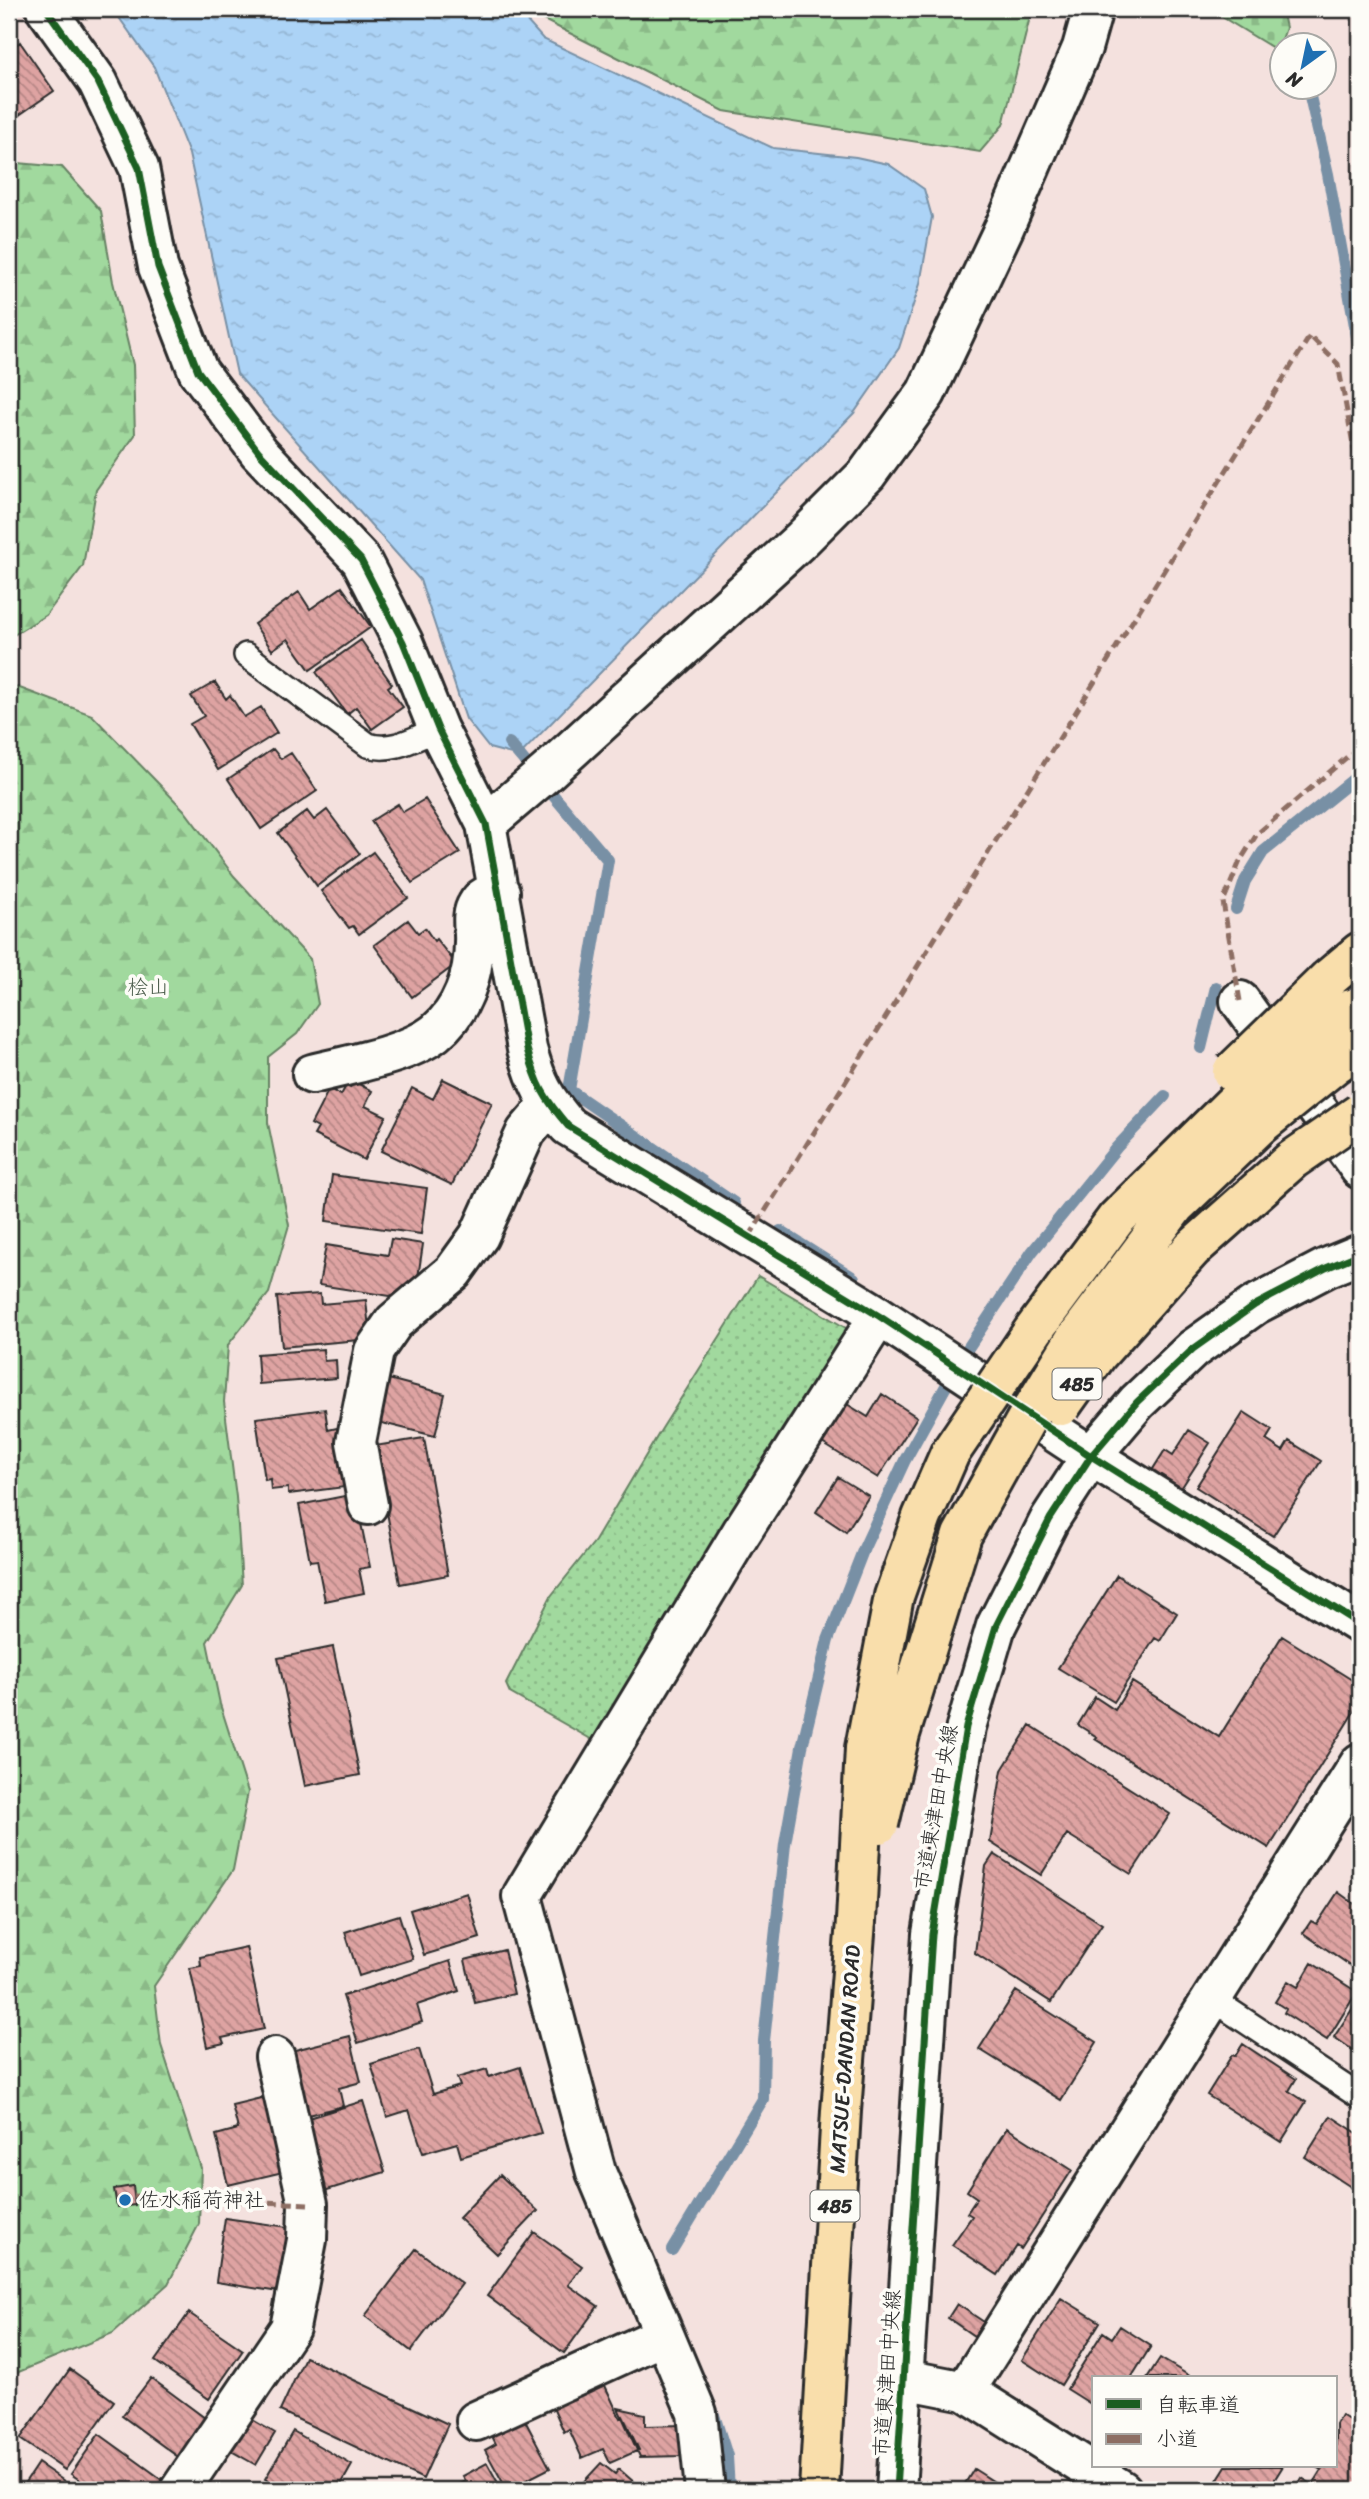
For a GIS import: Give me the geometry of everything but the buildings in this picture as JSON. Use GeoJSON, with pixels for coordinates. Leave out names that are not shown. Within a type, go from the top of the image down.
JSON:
{"type":"FeatureCollection","features":[{"type":"Feature","properties":{"kind":"highway","name":"485"},"geometry":{"type":"LineString","coordinates":[[856,1922],[865,1748],[894,1596],[922,1517],[950,1453],[1012,1329],[1086,1226],[1215,1089],[1328,979],[1360,952]]}},
{"type":"Feature","properties":{"kind":"highway","name":"485"},"geometry":{"type":"LineString","coordinates":[[950,1453],[1033,1331],[1116,1219],[1243,1094],[1314,1034],[1356,1007]]}},
{"type":"Feature","properties":{"kind":"highway","name":"485"},"geometry":{"type":"LineString","coordinates":[[856,1922],[900,1734],[962,1535],[1027,1418],[1074,1341],[1175,1206],[1259,1126],[1360,1047]]}},
{"type":"Feature","properties":{"kind":"highway","name":"485"},"geometry":{"type":"LineString","coordinates":[[900,1734],[980,1548],[1042,1433],[1098,1354],[1192,1249],[1292,1160],[1360,1113]]}},
{"type":"Feature","properties":{"kind":"highway","name":"MATSUE-DANDAN ROAD"},"geometry":{"type":"LineString","coordinates":[[819,2490],[840,2124],[856,1922]]}},
{"type":"Feature","properties":{"kind":"street"},"geometry":{"type":"LineString","coordinates":[[46,9],[98,82],[139,168],[158,267],[198,371],[259,452],[361,560],[402,642],[438,729],[486,824],[527,1049],[536,1081],[550,1105],[568,1126],[879,1316],[1091,1456],[1360,1624]]}},
{"type":"Feature","properties":{"kind":"street"},"geometry":{"type":"LineString","coordinates":[[486,824],[802,539],[867,474],[926,393],[1015,202],[1082,48],[1093,9]]}},
{"type":"Feature","properties":{"kind":"street"},"geometry":{"type":"LineString","coordinates":[[312,1074],[403,1049],[436,1032],[462,999],[468,983],[473,965],[473,916],[477,905],[484,897],[500,892]]}},
{"type":"Feature","properties":{"kind":"street"},"geometry":{"type":"LineString","coordinates":[[1240,1001],[1360,1169]]}},
{"type":"Feature","properties":{"kind":"street"},"geometry":{"type":"LineString","coordinates":[[368,1504],[356,1442],[374,1351],[394,1322],[453,1272],[479,1236],[526,1132],[550,1105]]}},
{"type":"Feature","properties":{"kind":"street","name":"市道東津田中央線"},"geometry":{"type":"LineString","coordinates":[[896,2490],[932,1934],[966,1727],[996,1626],[1050,1519],[1091,1456],[1138,1402],[1193,1349],[1255,1305],[1326,1268],[1360,1254]]}},
{"type":"Feature","properties":{"kind":"street"},"geometry":{"type":"LineString","coordinates":[[705,2490],[697,2413],[596,2172],[522,1896],[741,1533],[879,1316]]}},
{"type":"Feature","properties":{"kind":"street"},"geometry":{"type":"LineString","coordinates":[[965,2391],[1360,1763]]}},
{"type":"Feature","properties":{"kind":"street"},"geometry":{"type":"LineString","coordinates":[[180,2490],[290,2328],[307,2240],[308,2204],[275,2057]]}},
{"type":"Feature","properties":{"kind":"street"},"geometry":{"type":"LineString","coordinates":[[476,2421],[664,2334]]}},
{"type":"Feature","properties":{"kind":"street"},"geometry":{"type":"LineString","coordinates":[[904,2379],[965,2391],[1122,2490]]}},
{"type":"Feature","properties":{"kind":"lane"},"geometry":{"type":"LineString","coordinates":[[246,655],[368,745],[380,749],[394,747],[438,729]]}},
{"type":"Feature","properties":{"kind":"lane"},"geometry":{"type":"LineString","coordinates":[[1212,1999],[1360,2097]]}},
{"type":"Feature","properties":{"kind":"green space"},"geometry":{"type":"Polygon","coordinates":[[[522,9],[1032,9],[1003,125],[980,152],[724,111],[522,9]]]}},
{"type":"Feature","properties":{"kind":"green space"},"geometry":{"type":"Polygon","coordinates":[[[1209,9],[1282,9],[1285,32],[1268,32],[1268,45],[1209,9]]]}},
{"type":"Feature","properties":{"kind":"green space"},"geometry":{"type":"Polygon","coordinates":[[[9,158],[18,163],[62,167],[101,211],[113,282],[133,365],[135,435],[96,490],[83,566],[46,615],[9,638],[9,158]]]}},
{"type":"Feature","properties":{"kind":"green space","name":"桧山"},"geometry":{"type":"Polygon","coordinates":[[[9,684],[92,715],[184,810],[234,876],[310,959],[318,1004],[297,1034],[268,1057],[268,1123],[289,1225],[269,1293],[228,1345],[224,1402],[236,1497],[242,1585],[207,1642],[220,1704],[248,1792],[233,1870],[154,1986],[161,2045],[201,2168],[199,2224],[168,2284],[113,2333],[9,2376],[9,684]]]}},
{"type":"Feature","properties":{"kind":"green space"},"geometry":{"type":"Polygon","coordinates":[[[758,1276],[851,1331],[596,1742],[510,1693],[506,1684],[551,1596],[595,1541],[758,1276]]]}},
{"type":"Feature","properties":{"kind":"water"},"geometry":{"type":"Polygon","coordinates":[[[113,9],[516,9],[543,39],[773,148],[856,157],[888,164],[924,189],[932,217],[920,284],[899,348],[854,413],[519,756],[489,748],[466,719],[420,580],[237,374],[189,154],[154,67],[113,9]]]}},
{"type":"Feature","properties":{"kind":"waterway"},"geometry":{"type":"LineString","coordinates":[[1311,102],[1328,174],[1360,354]]}},
{"type":"Feature","properties":{"kind":"waterway"},"geometry":{"type":"LineString","coordinates":[[509,743],[608,860],[569,1090],[734,1203]]}},
{"type":"Feature","properties":{"kind":"waterway"},"geometry":{"type":"LineString","coordinates":[[1236,909],[1245,881],[1263,852],[1360,774]]}},
{"type":"Feature","properties":{"kind":"waterway"},"geometry":{"type":"LineString","coordinates":[[1201,1048],[1216,987]]}},
{"type":"Feature","properties":{"kind":"waterway"},"geometry":{"type":"LineString","coordinates":[[962,1357],[1032,1252],[1117,1147],[1165,1096]]}},
{"type":"Feature","properties":{"kind":"waterway"},"geometry":{"type":"LineString","coordinates":[[780,1231],[854,1278]]}},
{"type":"Feature","properties":{"kind":"waterway"},"geometry":{"type":"LineString","coordinates":[[672,2250],[763,2099],[764,2041],[785,1844],[802,1747],[828,1640],[864,1548],[905,1460],[946,1386]]}},
{"type":"Feature","properties":{"kind":"waterway"},"geometry":{"type":"LineString","coordinates":[[713,2412],[727,2456],[729,2490]]}},
{"type":"Feature","properties":{"kind":"marked path"},"geometry":{"type":"LineString","coordinates":[[749,1237],[1310,336],[1338,364],[1360,481]]}},
{"type":"Feature","properties":{"kind":"marked path"},"geometry":{"type":"LineString","coordinates":[[1240,1001],[1223,902],[1240,861],[1257,834],[1360,746]]}},
{"type":"Feature","properties":{"kind":"marked path"},"geometry":{"type":"LineString","coordinates":[[134,2196],[308,2204]]}},
{"type":"Feature","properties":{"kind":"cycle path"},"geometry":{"type":"LineString","coordinates":[[46,9],[98,82],[139,168],[158,267],[198,371],[259,452],[361,560],[403,642],[438,729],[486,824],[527,1049],[542,1091],[568,1126],[879,1316],[1091,1456],[1360,1624]]}},
{"type":"Feature","properties":{"kind":"cycle path"},"geometry":{"type":"LineString","coordinates":[[896,2490],[932,1934],[966,1727],[996,1626],[1050,1519],[1091,1456],[1137,1402],[1193,1349],[1255,1305],[1326,1268],[1360,1254]]}},
{"type":"Feature","properties":{"kind":"place","name":"佐水稲荷神社"},"geometry":{"type":"Point","coordinates":[125,2200]}}]}
